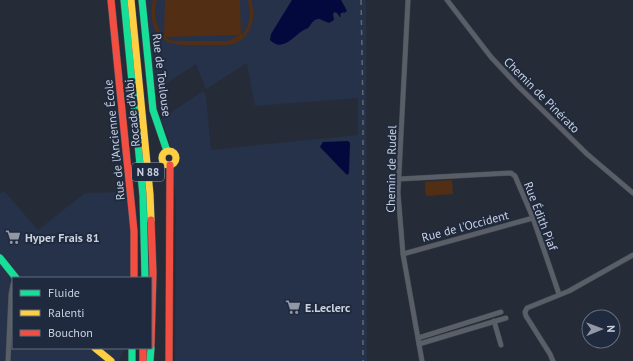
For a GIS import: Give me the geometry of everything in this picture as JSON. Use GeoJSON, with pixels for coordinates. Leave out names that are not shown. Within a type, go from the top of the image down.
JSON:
{"type":"FeatureCollection","features":[{"type":"Feature","properties":{"kind":"main road","name":"Rue de l’Ancienne École"},"geometry":{"type":"LineString","coordinates":[[111,0],[134,231],[134,277]]}},
{"type":"Feature","properties":{"kind":"main road","name":"Rocade d'Albi"},"geometry":{"type":"LineString","coordinates":[[124,0],[143,196],[145,277]]}},
{"type":"Feature","properties":{"kind":"main road","name":"Rocade d'Albi"},"geometry":{"type":"LineString","coordinates":[[131,0],[151,207],[153,273],[152,309]]}},
{"type":"Feature","properties":{"kind":"main road","name":"Rue de Toulouse"},"geometry":{"type":"LineString","coordinates":[[142,0],[153,110],[167,151]]}},
{"type":"Feature","properties":{"kind":"main road"},"geometry":{"type":"LineString","coordinates":[[167,151],[173,151],[177,157],[175,163],[170,165],[165,164],[162,160],[163,155],[167,151]]}},
{"type":"Feature","properties":{"kind":"main road"},"geometry":{"type":"LineString","coordinates":[[169,361],[170,165]]}},
{"type":"Feature","properties":{"kind":"main road"},"geometry":{"type":"LineString","coordinates":[[0,258],[15,277]]}},
{"type":"Feature","properties":{"kind":"main road"},"geometry":{"type":"LineString","coordinates":[[96,349],[111,361]]}},
{"type":"Feature","properties":{"kind":"main road"},"geometry":{"type":"LineString","coordinates":[[143,361],[144,349]]}},
{"type":"Feature","properties":{"kind":"main road"},"geometry":{"type":"LineString","coordinates":[[150,361],[151,349]]}},
{"type":"Feature","properties":{"kind":"main road"},"geometry":{"type":"LineString","coordinates":[[127,361],[132,350]]}},
{"type":"Feature","properties":{"kind":"main road"},"geometry":{"type":"LineString","coordinates":[[132,350],[132,361]]}},
{"type":"Feature","properties":{"kind":"street","name":"Chemin de Rudel"},"geometry":{"type":"LineString","coordinates":[[408,0],[398,192],[403,254],[422,361]]}},
{"type":"Feature","properties":{"kind":"street","name":"Chemin de Pinérato"},"geometry":{"type":"LineString","coordinates":[[447,0],[491,57],[519,88],[587,154],[633,193]]}},
{"type":"Feature","properties":{"kind":"street","name":"Rue Édith Piaf"},"geometry":{"type":"LineString","coordinates":[[399,179],[511,173],[515,176],[532,218],[559,294]]}},
{"type":"Feature","properties":{"kind":"street","name":"Rue de l'Occident"},"geometry":{"type":"LineString","coordinates":[[403,254],[532,218]]}},
{"type":"Feature","properties":{"kind":"street"},"geometry":{"type":"LineString","coordinates":[[553,361],[526,316],[525,312],[527,308],[569,291],[633,255]]}},
{"type":"Feature","properties":{"kind":"street"},"geometry":{"type":"LineString","coordinates":[[8,361],[10,294],[12,287]]}},
{"type":"Feature","properties":{"kind":"street"},"geometry":{"type":"LineString","coordinates":[[418,341],[501,312]]}},
{"type":"Feature","properties":{"kind":"street"},"geometry":{"type":"LineString","coordinates":[[418,341],[506,318]]}},
{"type":"Feature","properties":{"kind":"street"},"geometry":{"type":"LineString","coordinates":[[494,321],[501,345]]}},
{"type":"Feature","properties":{"kind":"shaded area"},"geometry":{"type":"Polygon","coordinates":[[[146,0],[366,0],[367,361],[175,361],[176,203],[170,144],[161,119],[203,91],[206,97],[211,150],[358,135],[358,98],[255,106],[247,63],[206,89],[196,64],[155,91],[146,0]]]}},
{"type":"Feature","properties":{"kind":"shaded area"},"geometry":{"type":"Polygon","coordinates":[[[153,0],[157,0],[155,14],[157,24],[164,36],[165,0],[240,0],[241,35],[247,27],[250,14],[248,0],[251,0],[253,6],[253,20],[245,37],[234,44],[178,45],[168,42],[157,33],[152,21],[153,0]],[[240,35],[165,37],[176,41],[228,41],[240,35]]]}},
{"type":"Feature","properties":{"kind":"shaded area"},"geometry":{"type":"Polygon","coordinates":[[[292,0],[341,0],[347,11],[340,14],[341,17],[334,12],[334,20],[329,23],[320,19],[312,22],[308,28],[287,43],[279,45],[270,40],[271,34],[292,0]]]}},
{"type":"Feature","properties":{"kind":"shaded area"},"geometry":{"type":"Polygon","coordinates":[[[348,141],[350,143],[349,173],[347,175],[320,147],[323,142],[348,141]]]}},
{"type":"Feature","properties":{"kind":"shaded area"},"geometry":{"type":"Polygon","coordinates":[[[452,180],[453,194],[426,196],[425,182],[452,180]]]}},
{"type":"Feature","properties":{"kind":"shaded area"},"geometry":{"type":"Polygon","coordinates":[[[4,191],[38,230],[85,193],[127,192],[132,246],[132,277],[12,277],[12,349],[125,349],[119,361],[0,361],[0,194],[4,191]]]}},
{"type":"Feature","properties":{"kind":"railway"},"geometry":{"type":"LineString","coordinates":[[361,0],[363,109],[363,361]]}},
{"type":"Feature","properties":{"kind":"traffic: fast"},"geometry":{"type":"LineString","coordinates":[[124,0],[143,196],[145,277]]}},
{"type":"Feature","properties":{"kind":"traffic: fast"},"geometry":{"type":"LineString","coordinates":[[142,0],[153,110],[167,151]]}},
{"type":"Feature","properties":{"kind":"traffic: fast"},"geometry":{"type":"LineString","coordinates":[[0,258],[15,277]]}},
{"type":"Feature","properties":{"kind":"traffic: fast"},"geometry":{"type":"LineString","coordinates":[[132,349],[132,361]]}},
{"type":"Feature","properties":{"kind":"traffic: fast"},"geometry":{"type":"LineString","coordinates":[[150,361],[151,349]]}},
{"type":"Feature","properties":{"kind":"traffic: slow"},"geometry":{"type":"LineString","coordinates":[[131,0],[150,194],[151,220]]}},
{"type":"Feature","properties":{"kind":"traffic: slow"},"geometry":{"type":"LineString","coordinates":[[166,151],[172,151],[176,155],[176,158],[176,161],[172,165],[166,165],[162,161],[162,155],[166,151]]}},
{"type":"Feature","properties":{"kind":"traffic: slow"},"geometry":{"type":"LineString","coordinates":[[96,349],[111,361]]}},
{"type":"Feature","properties":{"kind":"traffic: jam"},"geometry":{"type":"LineString","coordinates":[[111,0],[134,231],[134,277]]}},
{"type":"Feature","properties":{"kind":"traffic: jam"},"geometry":{"type":"LineString","coordinates":[[169,361],[170,165]]}},
{"type":"Feature","properties":{"kind":"traffic: jam"},"geometry":{"type":"LineString","coordinates":[[151,220],[153,273],[152,309]]}},
{"type":"Feature","properties":{"kind":"traffic: jam"},"geometry":{"type":"LineString","coordinates":[[143,349],[143,361]]}},
{"type":"Feature","properties":{"kind":"place","name":"Hyper Frais 81"},"geometry":{"type":"Point","coordinates":[13,237]}},
{"type":"Feature","properties":{"kind":"place","name":"E.Leclerc"},"geometry":{"type":"Point","coordinates":[293,307]}}]}
